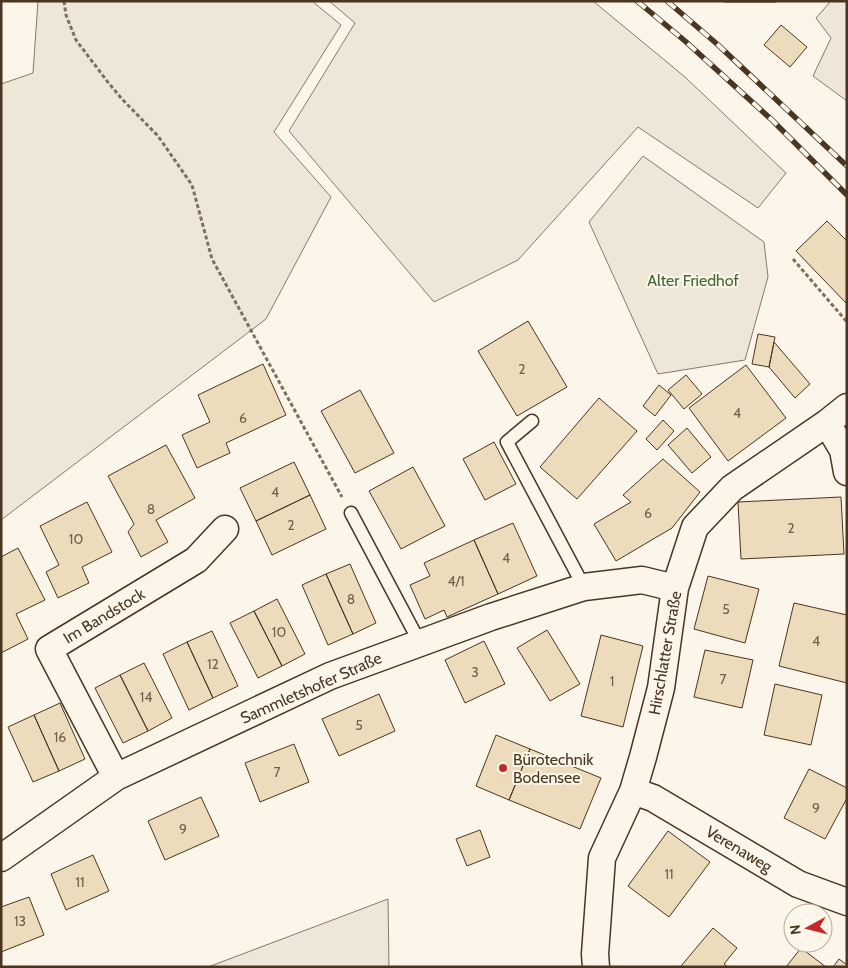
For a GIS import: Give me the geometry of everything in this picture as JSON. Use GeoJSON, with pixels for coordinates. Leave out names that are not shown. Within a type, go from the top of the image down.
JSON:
{"type":"FeatureCollection","features":[{"type":"Feature","properties":{"kind":"street"},"geometry":{"type":"LineString","coordinates":[[837,415],[847,472]]}},
{"type":"Feature","properties":{"kind":"street","name":"Hirschlatter Straße"},"geometry":{"type":"LineString","coordinates":[[596,967],[595,954],[602,858],[633,791],[643,758],[661,688],[676,588],[695,527],[732,488],[837,415]]}},
{"type":"Feature","properties":{"kind":"street","name":"Im Bandstock"},"geometry":{"type":"LineString","coordinates":[[116,777],[49,649],[196,560],[225,529]]}},
{"type":"Feature","properties":{"kind":"street","name":"Sammletshofer Straße"},"geometry":{"type":"LineString","coordinates":[[1,858],[116,777],[330,676],[490,617],[584,587],[642,580],[676,588]]}},
{"type":"Feature","properties":{"kind":"street","name":"Verenaweg"},"geometry":{"type":"LineString","coordinates":[[633,791],[653,798],[798,884],[847,902]]}},
{"type":"Feature","properties":{"kind":"lane"},"geometry":{"type":"LineString","coordinates":[[532,421],[507,442],[584,587]]}},
{"type":"Feature","properties":{"kind":"lane"},"geometry":{"type":"LineString","coordinates":[[351,513],[420,643]]}},
{"type":"Feature","properties":{"kind":"path"},"geometry":{"type":"LineString","coordinates":[[64,1],[66,15],[76,40],[122,99],[158,136],[192,185],[212,258],[351,513]]}},
{"type":"Feature","properties":{"kind":"path"},"geometry":{"type":"LineString","coordinates":[[793,259],[847,322]]}},
{"type":"Feature","properties":{"kind":"green space"},"geometry":{"type":"Polygon","coordinates":[[[38,1],[312,1],[341,25],[274,132],[331,197],[266,319],[1,520],[1,84],[33,73],[38,1]]]}},
{"type":"Feature","properties":{"kind":"green space"},"geometry":{"type":"Polygon","coordinates":[[[329,1],[593,1],[685,77],[786,173],[758,208],[638,127],[518,260],[434,302],[289,131],[355,23],[329,1]]]}},
{"type":"Feature","properties":{"kind":"green space"},"geometry":{"type":"Polygon","coordinates":[[[831,1],[847,1],[847,101],[813,76],[831,38],[816,18],[831,1]]]}},
{"type":"Feature","properties":{"kind":"green space","name":"Alter Friedhof"},"geometry":{"type":"Polygon","coordinates":[[[643,156],[764,242],[768,277],[745,360],[658,374],[589,222],[643,156]]]}},
{"type":"Feature","properties":{"kind":"green space"},"geometry":{"type":"Polygon","coordinates":[[[388,899],[389,967],[208,967],[388,899]]]}},
{"type":"Feature","properties":{"kind":"building"},"geometry":{"type":"Polygon","coordinates":[[[776,1],[776,2],[724,2],[776,1]]]}},
{"type":"Feature","properties":{"kind":"building"},"geometry":{"type":"Polygon","coordinates":[[[781,25],[807,47],[790,67],[764,45],[781,25]]]}},
{"type":"Feature","properties":{"kind":"building"},"geometry":{"type":"Polygon","coordinates":[[[827,221],[847,241],[847,304],[796,251],[827,221]]]}},
{"type":"Feature","properties":{"kind":"building"},"geometry":{"type":"Polygon","coordinates":[[[528,321],[567,387],[517,416],[478,351],[528,321]]]}},
{"type":"Feature","properties":{"kind":"building"},"geometry":{"type":"Polygon","coordinates":[[[758,334],[775,337],[769,367],[752,364],[758,334]]]}},
{"type":"Feature","properties":{"kind":"building"},"geometry":{"type":"Polygon","coordinates":[[[774,342],[810,384],[795,398],[769,367],[774,342]]]}},
{"type":"Feature","properties":{"kind":"building"},"geometry":{"type":"Polygon","coordinates":[[[263,364],[286,415],[226,443],[230,453],[197,468],[182,435],[210,422],[198,395],[263,364]]]}},
{"type":"Feature","properties":{"kind":"building"},"geometry":{"type":"Polygon","coordinates":[[[746,365],[786,418],[728,461],[689,408],[746,365]]]}},
{"type":"Feature","properties":{"kind":"building"},"geometry":{"type":"Polygon","coordinates":[[[686,375],[702,394],[684,409],[668,390],[686,375]]]}},
{"type":"Feature","properties":{"kind":"building"},"geometry":{"type":"Polygon","coordinates":[[[659,385],[671,395],[655,416],[643,406],[659,385]]]}},
{"type":"Feature","properties":{"kind":"building"},"geometry":{"type":"Polygon","coordinates":[[[360,390],[394,453],[355,473],[321,411],[360,390]]]}},
{"type":"Feature","properties":{"kind":"building"},"geometry":{"type":"Polygon","coordinates":[[[599,398],[637,431],[577,499],[540,467],[599,398]]]}},
{"type":"Feature","properties":{"kind":"building"},"geometry":{"type":"Polygon","coordinates":[[[663,420],[674,431],[657,450],[646,439],[663,420]]]}},
{"type":"Feature","properties":{"kind":"building"},"geometry":{"type":"Polygon","coordinates":[[[687,428],[711,457],[692,473],[668,445],[687,428]]]}},
{"type":"Feature","properties":{"kind":"building"},"geometry":{"type":"Polygon","coordinates":[[[494,442],[516,484],[485,500],[463,459],[494,442]]]}},
{"type":"Feature","properties":{"kind":"building"},"geometry":{"type":"Polygon","coordinates":[[[166,445],[195,498],[156,520],[168,542],[141,557],[128,532],[134,524],[108,476],[166,445]]]}},
{"type":"Feature","properties":{"kind":"building"},"geometry":{"type":"Polygon","coordinates":[[[663,459],[700,492],[672,528],[616,561],[594,524],[631,502],[623,495],[663,459]]]}},
{"type":"Feature","properties":{"kind":"building"},"geometry":{"type":"Polygon","coordinates":[[[294,462],[310,495],[256,521],[240,488],[294,462]]]}},
{"type":"Feature","properties":{"kind":"building"},"geometry":{"type":"Polygon","coordinates":[[[413,467],[445,526],[401,549],[369,491],[413,467]]]}},
{"type":"Feature","properties":{"kind":"building"},"geometry":{"type":"Polygon","coordinates":[[[310,495],[326,529],[272,555],[256,521],[310,495]]]}},
{"type":"Feature","properties":{"kind":"building"},"geometry":{"type":"Polygon","coordinates":[[[841,497],[844,554],[741,559],[738,502],[841,497]]]}},
{"type":"Feature","properties":{"kind":"building"},"geometry":{"type":"Polygon","coordinates":[[[87,502],[112,552],[82,567],[89,583],[58,598],[46,572],[59,565],[40,526],[87,502]]]}},
{"type":"Feature","properties":{"kind":"building"},"geometry":{"type":"Polygon","coordinates":[[[513,523],[537,576],[498,594],[474,540],[513,523]]]}},
{"type":"Feature","properties":{"kind":"building"},"geometry":{"type":"Polygon","coordinates":[[[474,540],[498,594],[447,617],[444,610],[425,619],[410,585],[430,576],[424,563],[474,540]]]}},
{"type":"Feature","properties":{"kind":"building"},"geometry":{"type":"Polygon","coordinates":[[[18,548],[45,600],[16,614],[28,639],[1,653],[1,557],[18,548]]]}},
{"type":"Feature","properties":{"kind":"building"},"geometry":{"type":"Polygon","coordinates":[[[350,564],[376,623],[353,634],[326,574],[350,564]]]}},
{"type":"Feature","properties":{"kind":"building"},"geometry":{"type":"Polygon","coordinates":[[[326,574],[353,634],[328,645],[302,585],[326,574]]]}},
{"type":"Feature","properties":{"kind":"building"},"geometry":{"type":"Polygon","coordinates":[[[708,576],[759,589],[745,643],[694,629],[708,576]]]}},
{"type":"Feature","properties":{"kind":"building"},"geometry":{"type":"Polygon","coordinates":[[[277,599],[305,654],[282,666],[254,611],[277,599]]]}},
{"type":"Feature","properties":{"kind":"building"},"geometry":{"type":"Polygon","coordinates":[[[794,603],[847,615],[847,683],[779,666],[794,603]]]}},
{"type":"Feature","properties":{"kind":"building"},"geometry":{"type":"Polygon","coordinates":[[[254,611],[282,666],[258,678],[230,623],[254,611]]]}},
{"type":"Feature","properties":{"kind":"building"},"geometry":{"type":"Polygon","coordinates":[[[547,630],[580,684],[550,701],[517,648],[547,630]]]}},
{"type":"Feature","properties":{"kind":"building"},"geometry":{"type":"Polygon","coordinates":[[[212,631],[238,686],[213,698],[187,642],[212,631]]]}},
{"type":"Feature","properties":{"kind":"building"},"geometry":{"type":"Polygon","coordinates":[[[601,635],[643,646],[623,727],[581,716],[601,635]]]}},
{"type":"Feature","properties":{"kind":"building"},"geometry":{"type":"Polygon","coordinates":[[[484,641],[505,684],[465,703],[445,660],[484,641]]]}},
{"type":"Feature","properties":{"kind":"building"},"geometry":{"type":"Polygon","coordinates":[[[187,642],[213,698],[189,710],[163,654],[187,642]]]}},
{"type":"Feature","properties":{"kind":"building"},"geometry":{"type":"Polygon","coordinates":[[[705,650],[753,660],[742,708],[694,697],[705,650]]]}},
{"type":"Feature","properties":{"kind":"building"},"geometry":{"type":"Polygon","coordinates":[[[144,663],[172,718],[148,731],[120,675],[144,663]]]}},
{"type":"Feature","properties":{"kind":"building"},"geometry":{"type":"Polygon","coordinates":[[[120,675],[148,731],[123,743],[95,688],[120,675]]]}},
{"type":"Feature","properties":{"kind":"building"},"geometry":{"type":"Polygon","coordinates":[[[775,684],[822,695],[811,745],[764,735],[775,684]]]}},
{"type":"Feature","properties":{"kind":"building"},"geometry":{"type":"Polygon","coordinates":[[[379,694],[395,731],[339,756],[322,719],[379,694]]]}},
{"type":"Feature","properties":{"kind":"building"},"geometry":{"type":"Polygon","coordinates":[[[60,703],[85,759],[59,771],[34,715],[60,703]]]}},
{"type":"Feature","properties":{"kind":"building"},"geometry":{"type":"Polygon","coordinates":[[[34,715],[59,771],[33,782],[8,727],[34,715]]]}},
{"type":"Feature","properties":{"kind":"building","name":"Bürotechnik Bodensee"},"geometry":{"type":"Polygon","coordinates":[[[496,735],[530,749],[509,800],[476,786],[496,735]]]}},
{"type":"Feature","properties":{"kind":"building"},"geometry":{"type":"Polygon","coordinates":[[[294,744],[309,782],[260,802],[245,763],[294,744]]]}},
{"type":"Feature","properties":{"kind":"building"},"geometry":{"type":"Polygon","coordinates":[[[530,749],[601,778],[580,829],[509,800],[530,749]]]}},
{"type":"Feature","properties":{"kind":"building"},"geometry":{"type":"Polygon","coordinates":[[[809,769],[847,788],[847,798],[825,839],[784,818],[809,769]]]}},
{"type":"Feature","properties":{"kind":"building"},"geometry":{"type":"Polygon","coordinates":[[[201,797],[219,836],[165,860],[148,821],[201,797]]]}},
{"type":"Feature","properties":{"kind":"building"},"geometry":{"type":"Polygon","coordinates":[[[480,830],[490,857],[467,866],[456,839],[480,830]]]}},
{"type":"Feature","properties":{"kind":"building"},"geometry":{"type":"Polygon","coordinates":[[[668,831],[710,862],[669,917],[628,886],[668,831]]]}},
{"type":"Feature","properties":{"kind":"building"},"geometry":{"type":"Polygon","coordinates":[[[93,855],[109,891],[66,910],[51,874],[93,855]]]}},
{"type":"Feature","properties":{"kind":"building"},"geometry":{"type":"Polygon","coordinates":[[[29,897],[44,935],[1,952],[1,907],[29,897]]]}},
{"type":"Feature","properties":{"kind":"building"},"geometry":{"type":"Polygon","coordinates":[[[713,928],[737,948],[724,964],[728,967],[682,967],[681,966],[713,928]]]}},
{"type":"Feature","properties":{"kind":"building"},"geometry":{"type":"Polygon","coordinates":[[[797,953],[808,953],[826,967],[786,967],[797,953]]]}},
{"type":"Feature","properties":{"kind":"building"},"geometry":{"type":"Polygon","coordinates":[[[839,959],[847,965],[847,967],[833,967],[839,959]]]}},
{"type":"Feature","properties":{"kind":"railway"},"geometry":{"type":"LineString","coordinates":[[637,1],[685,41],[772,120],[847,195]]}},
{"type":"Feature","properties":{"kind":"railway"},"geometry":{"type":"LineString","coordinates":[[667,1],[717,44],[847,166]]}},
{"type":"Feature","properties":{"kind":"place","name":"Bürotechnik Bodensee"},"geometry":{"type":"Point","coordinates":[503,768]}}]}
